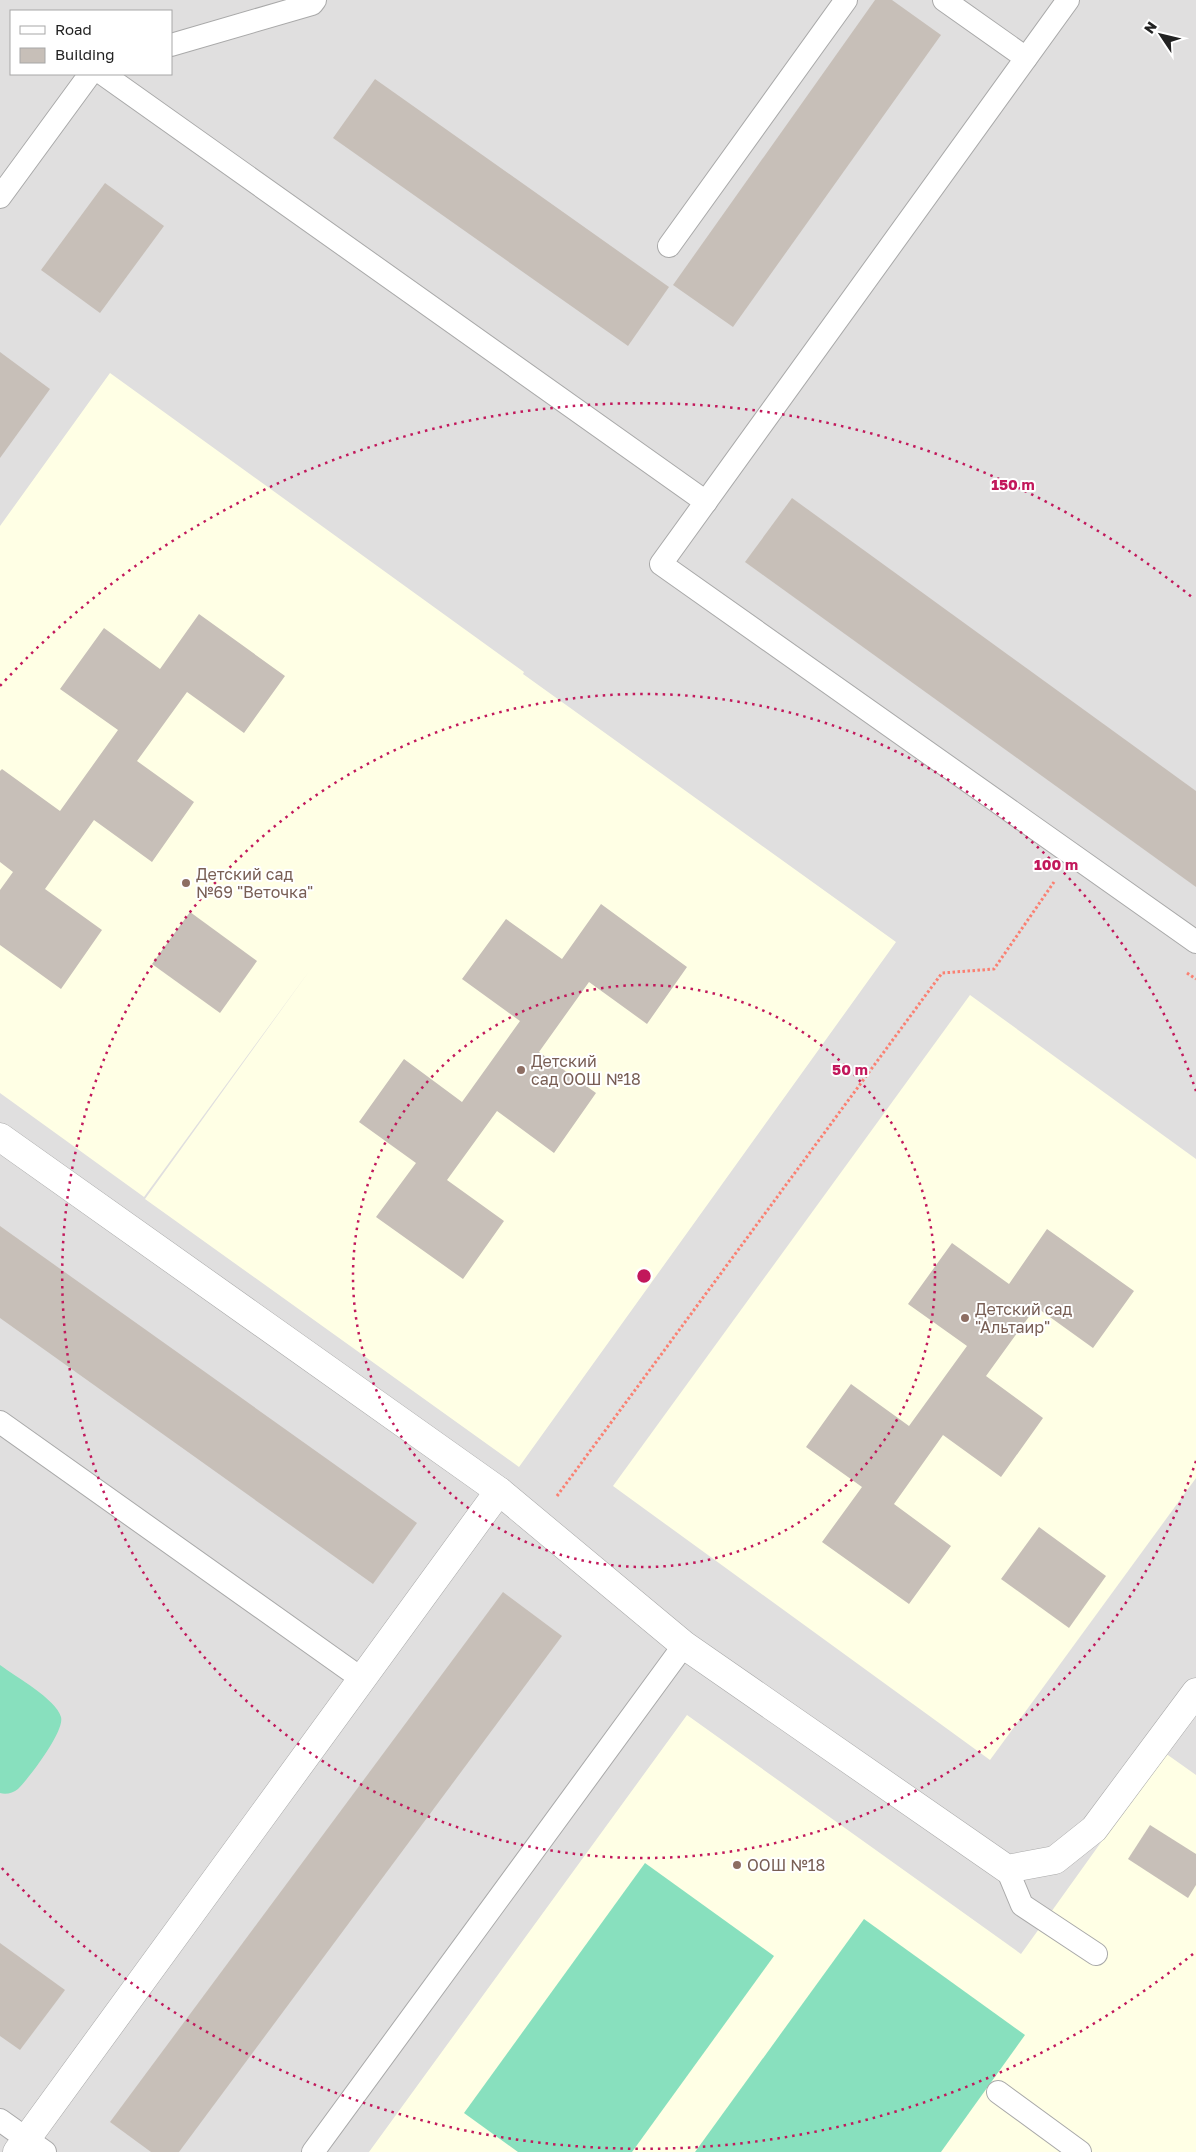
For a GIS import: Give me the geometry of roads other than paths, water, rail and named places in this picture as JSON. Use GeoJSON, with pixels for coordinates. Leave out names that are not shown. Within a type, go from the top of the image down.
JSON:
{"type":"FeatureCollection","features":[{"type":"Feature","properties":{"kind":"street"},"geometry":{"type":"LineString","coordinates":[[0,1137],[499,1491],[684,1645],[1007,1869],[1055,1860],[1094,1828],[1196,1692]]}},
{"type":"Feature","properties":{"kind":"street"},"geometry":{"type":"LineString","coordinates":[[30,2148],[362,1679],[499,1491]]}},
{"type":"Feature","properties":{"kind":"lane"},"geometry":{"type":"LineString","coordinates":[[669,246],[846,0]]}},
{"type":"Feature","properties":{"kind":"lane"},"geometry":{"type":"LineString","coordinates":[[944,0],[1026,58]]}},
{"type":"Feature","properties":{"kind":"lane"},"geometry":{"type":"LineString","coordinates":[[1068,0],[662,564],[1196,942]]}},
{"type":"Feature","properties":{"kind":"lane"},"geometry":{"type":"LineString","coordinates":[[172,45],[311,1]]}},
{"type":"Feature","properties":{"kind":"lane"},"geometry":{"type":"LineString","coordinates":[[0,197],[89,75]]}},
{"type":"Feature","properties":{"kind":"lane"},"geometry":{"type":"LineString","coordinates":[[104,75],[706,502]]}},
{"type":"Feature","properties":{"kind":"lane"},"geometry":{"type":"LineString","coordinates":[[0,1422],[362,1679]]}},
{"type":"Feature","properties":{"kind":"lane"},"geometry":{"type":"LineString","coordinates":[[313,2152],[684,1645]]}},
{"type":"Feature","properties":{"kind":"lane"},"geometry":{"type":"LineString","coordinates":[[1007,1869],[1022,1905],[1096,1954]]}},
{"type":"Feature","properties":{"kind":"lane"},"geometry":{"type":"LineString","coordinates":[[998,2092],[1080,2152]]}},
{"type":"Feature","properties":{"kind":"lane"},"geometry":{"type":"LineString","coordinates":[[0,2120],[30,2148]]}},
{"type":"Feature","properties":{"kind":"place","name":"Детский сад №69 \"Веточка\""},"geometry":{"type":"Point","coordinates":[186,883]}},
{"type":"Feature","properties":{"kind":"place","name":"Детский сад ООШ №18"},"geometry":{"type":"Point","coordinates":[521,1070]}},
{"type":"Feature","properties":{"kind":"place","name":"Детский сад \"Альтаир\""},"geometry":{"type":"Point","coordinates":[965,1318]}},
{"type":"Feature","properties":{"kind":"place","name":"ООШ №18"},"geometry":{"type":"Point","coordinates":[737,1865]}}]}
